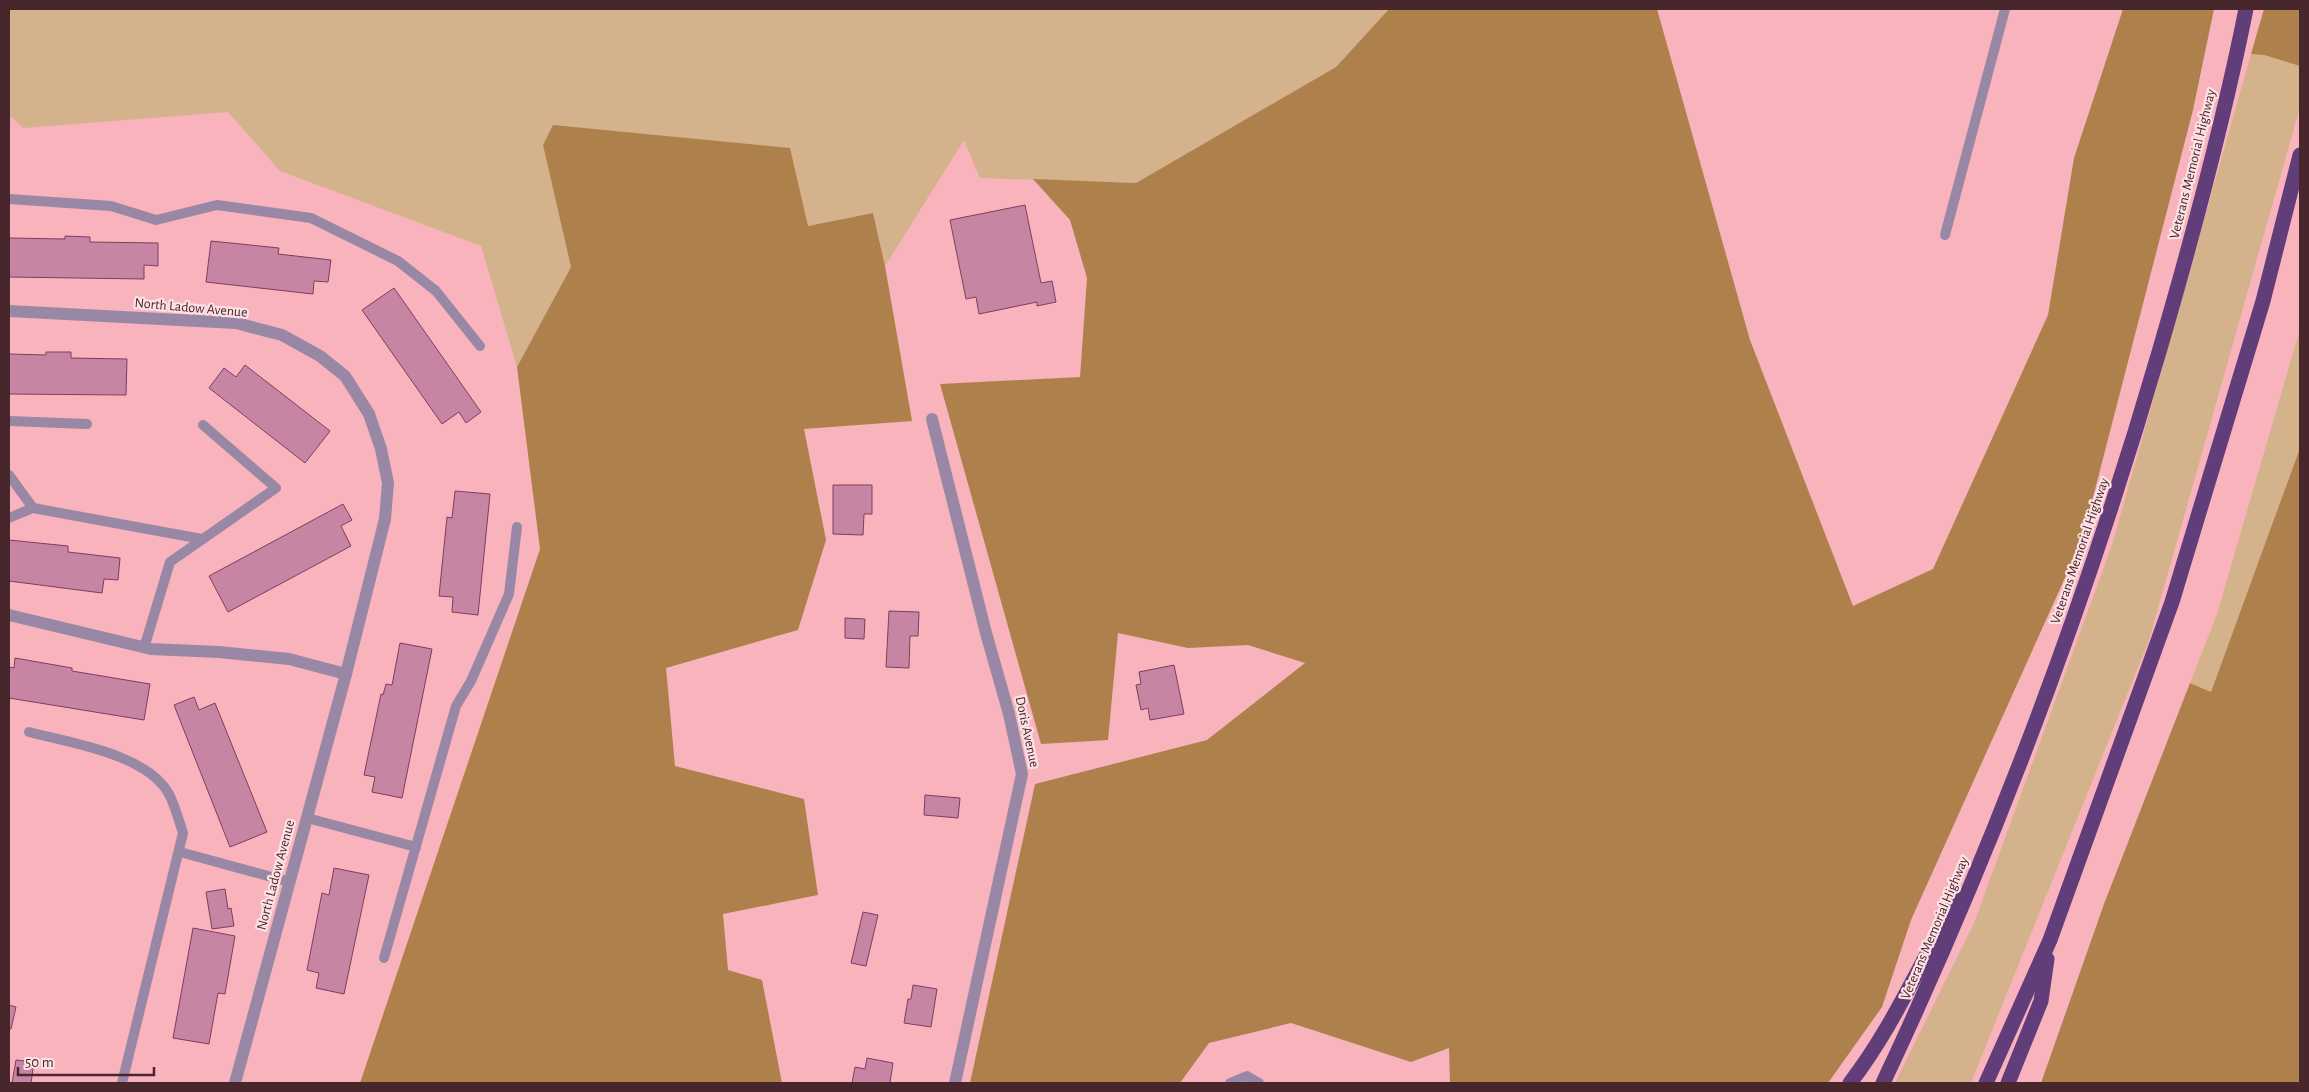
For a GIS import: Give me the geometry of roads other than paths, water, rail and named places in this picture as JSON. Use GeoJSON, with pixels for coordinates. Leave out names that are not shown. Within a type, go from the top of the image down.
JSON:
{"type":"FeatureCollection","features":[{"type":"Feature","properties":{"kind":"highway","name":"Veterans Memorial Highway"},"geometry":{"type":"LineString","coordinates":[[1883,1083],[1931,981],[2036,725],[2125,470],[2185,264],[2237,56],[2246,9]]}},
{"type":"Feature","properties":{"kind":"highway"},"geometry":{"type":"LineString","coordinates":[[1986,1083],[2050,940],[2172,602],[2263,301],[2300,155]]}},
{"type":"Feature","properties":{"kind":"highway"},"geometry":{"type":"LineString","coordinates":[[1850,1083],[1870,1058],[1900,1007],[1941,927],[1984,855]]}},
{"type":"Feature","properties":{"kind":"highway"},"geometry":{"type":"LineString","coordinates":[[2008,1083],[2041,1001],[2050,940]]}},
{"type":"Feature","properties":{"kind":"street","name":"North Ladow Avenue"},"geometry":{"type":"LineString","coordinates":[[9,311],[236,323],[282,335],[320,356],[345,376],[369,414],[381,449],[388,483],[385,518],[346,674],[235,1083]]}},
{"type":"Feature","properties":{"kind":"street","name":"Doris Avenue"},"geometry":{"type":"LineString","coordinates":[[932,419],[986,633],[1009,714],[1022,774],[955,1083]]}},
{"type":"Feature","properties":{"kind":"street"},"geometry":{"type":"LineString","coordinates":[[9,615],[144,648],[219,652],[289,660],[346,674]]}},
{"type":"Feature","properties":{"kind":"lane"},"geometry":{"type":"LineString","coordinates":[[1945,235],[2005,9]]}},
{"type":"Feature","properties":{"kind":"lane"},"geometry":{"type":"LineString","coordinates":[[9,199],[111,206],[156,220],[217,205],[311,218],[398,261],[436,291],[480,346]]}},
{"type":"Feature","properties":{"kind":"lane"},"geometry":{"type":"LineString","coordinates":[[9,421],[87,424]]}},
{"type":"Feature","properties":{"kind":"lane"},"geometry":{"type":"LineString","coordinates":[[144,648],[170,562],[276,488],[203,424]]}},
{"type":"Feature","properties":{"kind":"lane"},"geometry":{"type":"LineString","coordinates":[[9,475],[33,508]]}},
{"type":"Feature","properties":{"kind":"lane"},"geometry":{"type":"LineString","coordinates":[[9,518],[33,508],[202,539]]}},
{"type":"Feature","properties":{"kind":"lane"},"geometry":{"type":"LineString","coordinates":[[384,958],[456,706],[471,682],[509,594],[517,527]]}},
{"type":"Feature","properties":{"kind":"lane"},"geometry":{"type":"LineString","coordinates":[[29,732],[131,760],[152,774],[169,794],[183,833],[180,852],[122,1083]]}},
{"type":"Feature","properties":{"kind":"lane"},"geometry":{"type":"LineString","coordinates":[[307,818],[416,847]]}},
{"type":"Feature","properties":{"kind":"lane"},"geometry":{"type":"LineString","coordinates":[[180,852],[290,882]]}},
{"type":"Feature","properties":{"kind":"lane"},"geometry":{"type":"LineString","coordinates":[[1230,1083],[1247,1076],[1259,1083]]}}]}
